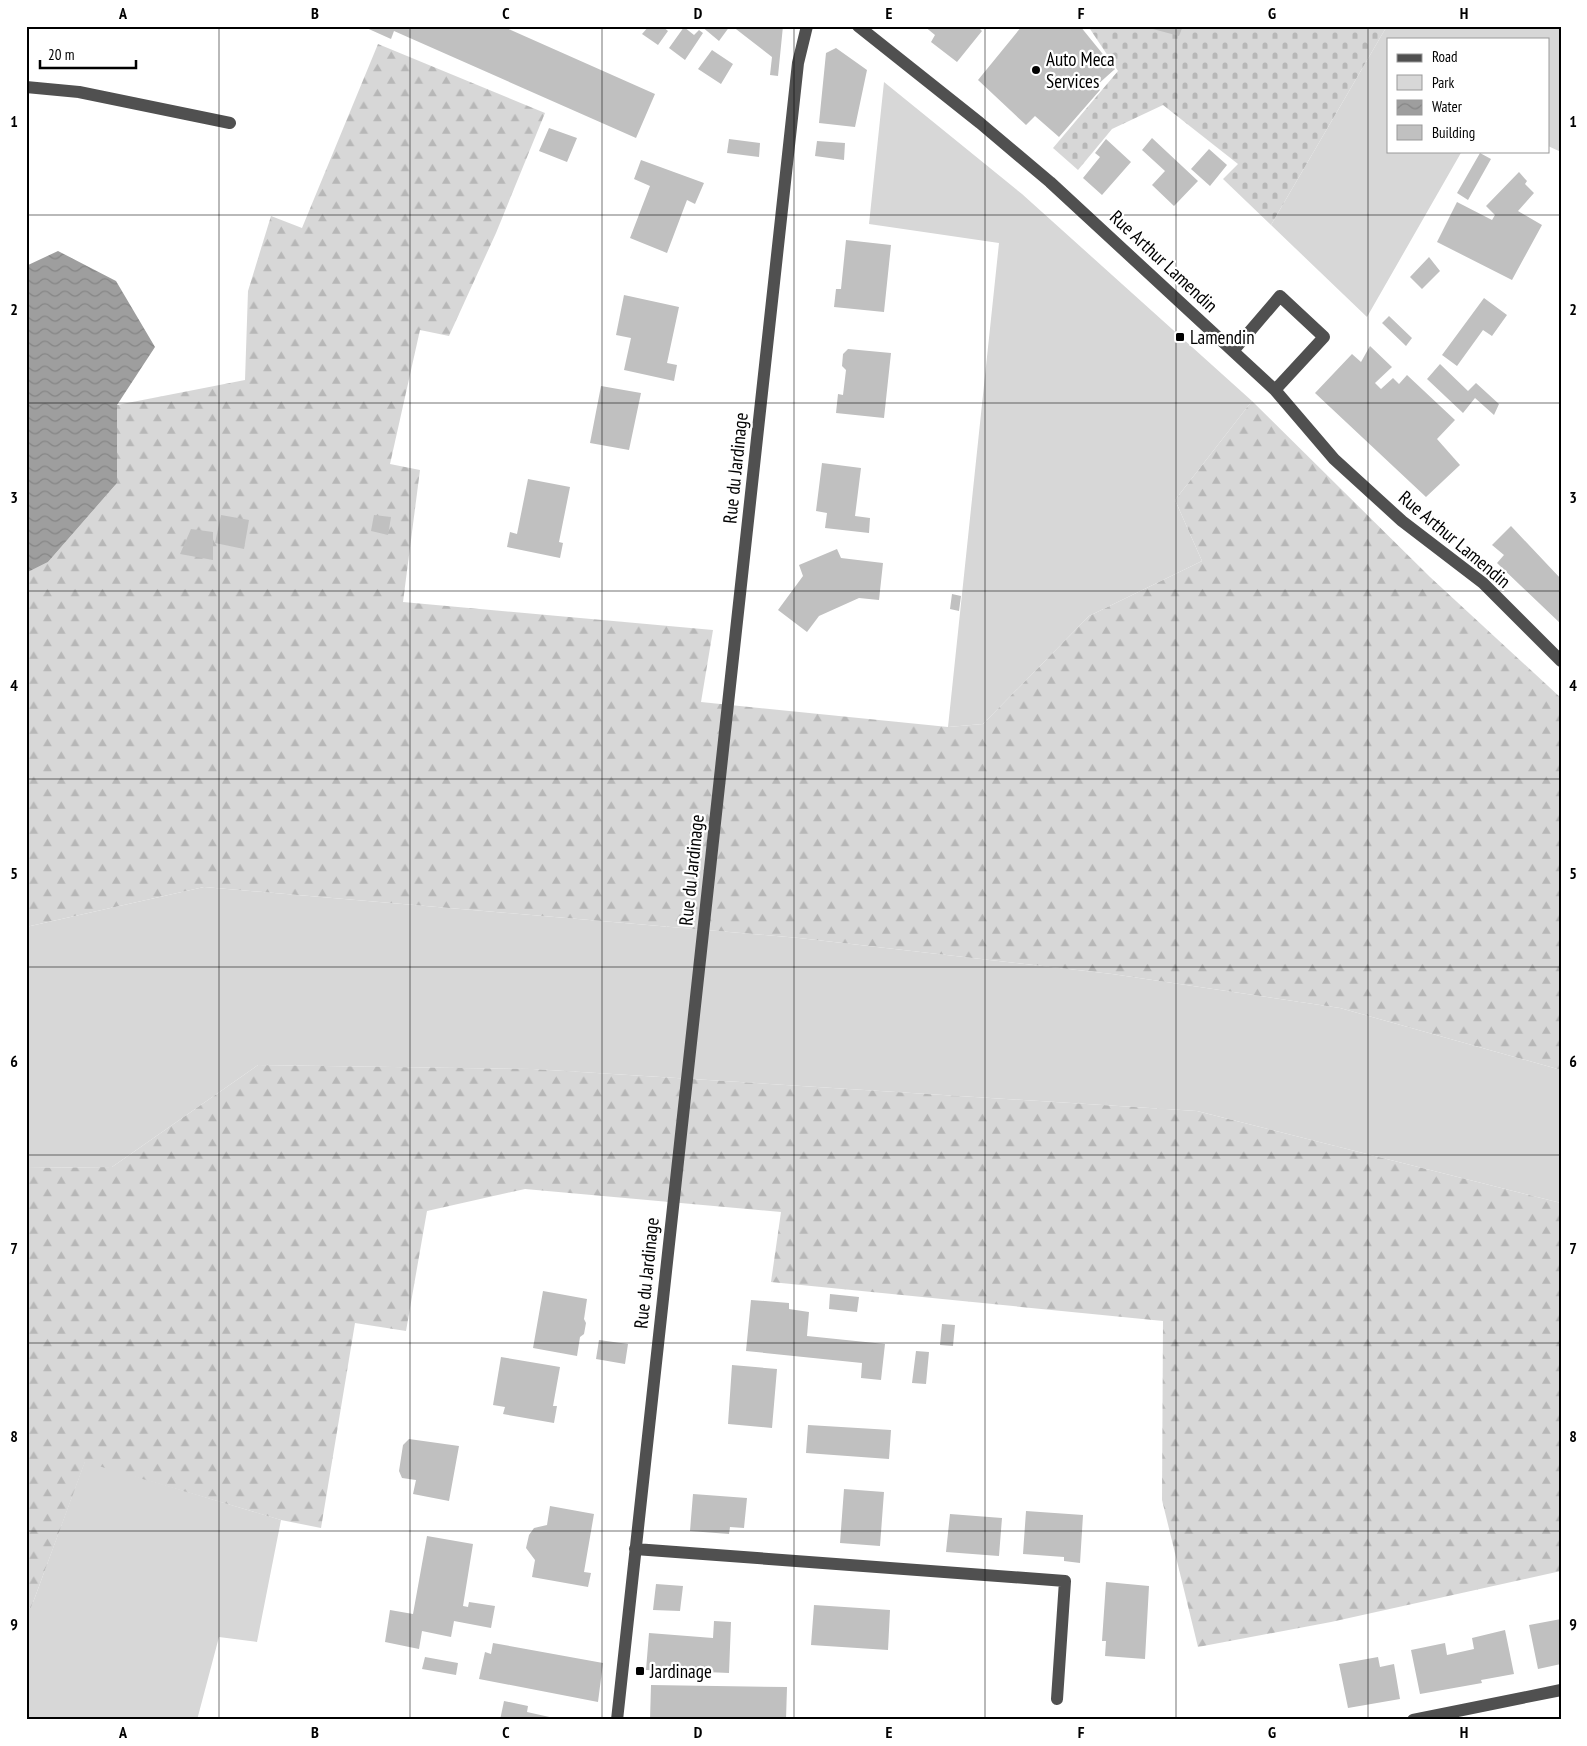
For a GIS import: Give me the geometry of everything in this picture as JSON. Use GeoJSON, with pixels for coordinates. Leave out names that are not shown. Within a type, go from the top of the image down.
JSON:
{"type":"FeatureCollection","features":[{"type":"Feature","properties":{"kind":"street","name":"Rue du Jardinage"},"geometry":{"type":"LineString","coordinates":[[616,1720],[797,73],[808,26]]}},
{"type":"Feature","properties":{"kind":"street","name":"Rue Arthur Lamendin"},"geometry":{"type":"LineString","coordinates":[[858,26],[1030,164],[1275,390],[1334,459],[1402,521],[1483,583],[1561,661]]}},
{"type":"Feature","properties":{"kind":"street"},"geometry":{"type":"LineString","coordinates":[[26,87],[79,92],[230,123]]}},
{"type":"Feature","properties":{"kind":"street"},"geometry":{"type":"LineString","coordinates":[[1232,351],[1280,296],[1324,336],[1275,390]]}},
{"type":"Feature","properties":{"kind":"street"},"geometry":{"type":"LineString","coordinates":[[635,1549],[1065,1581],[1057,1699]]}},
{"type":"Feature","properties":{"kind":"street"},"geometry":{"type":"LineString","coordinates":[[1414,1720],[1450,1716],[1561,1690]]}},
{"type":"Feature","properties":{"kind":"green space"},"geometry":{"type":"Polygon","coordinates":[[[1088,26],[1387,26],[1271,225],[1223,179],[1238,164],[1163,105],[1112,129],[1078,170],[1053,148],[1118,71],[1088,26]]]}},
{"type":"Feature","properties":{"kind":"green space"},"geometry":{"type":"Polygon","coordinates":[[[1387,26],[1561,26],[1561,152],[1550,147],[1550,38],[1387,38],[1387,152],[1461,152],[1367,317],[1271,225],[1387,26]]]}},
{"type":"Feature","properties":{"kind":"green space"},"geometry":{"type":"Polygon","coordinates":[[[378,44],[545,113],[496,233],[449,336],[420,330],[390,464],[420,470],[403,602],[713,630],[701,702],[948,727],[983,724],[1089,616],[1202,561],[1175,500],[1252,401],[1430,577],[1561,698],[1561,1070],[1340,1008],[1112,974],[799,938],[204,887],[26,927],[26,573],[48,562],[117,483],[117,405],[245,380],[248,291],[271,216],[302,228],[378,44]]]}},
{"type":"Feature","properties":{"kind":"green space"},"geometry":{"type":"Polygon","coordinates":[[[884,82],[1022,194],[1252,401],[1175,500],[1202,561],[1089,616],[983,724],[948,727],[999,243],[869,224],[884,82]]]}},
{"type":"Feature","properties":{"kind":"green space"},"geometry":{"type":"Polygon","coordinates":[[[204,887],[799,938],[1112,974],[1340,1008],[1561,1070],[1561,1203],[1197,1111],[533,1069],[258,1065],[112,1167],[26,1168],[26,927],[204,887]]]}},
{"type":"Feature","properties":{"kind":"green space"},"geometry":{"type":"Polygon","coordinates":[[[258,1065],[533,1069],[1197,1111],[1561,1203],[1561,1571],[1331,1622],[1198,1647],[1162,1500],[1163,1321],[771,1282],[781,1212],[525,1189],[427,1211],[406,1331],[355,1323],[321,1528],[281,1520],[85,1462],[31,1608],[26,1607],[26,1168],[112,1167],[258,1065]]]}},
{"type":"Feature","properties":{"kind":"green space"},"geometry":{"type":"Polygon","coordinates":[[[85,1461],[281,1520],[257,1642],[219,1637],[197,1720],[26,1720],[26,1607],[31,1608],[85,1461]]]}},
{"type":"Feature","properties":{"kind":"water"},"geometry":{"type":"Polygon","coordinates":[[[58,251],[116,281],[155,347],[117,405],[117,483],[48,562],[26,573],[26,266],[58,251]]]}},
{"type":"Feature","properties":{"kind":"building"},"geometry":{"type":"Polygon","coordinates":[[[362,26],[502,26],[655,94],[636,138],[394,31],[391,39],[362,26]]]}},
{"type":"Feature","properties":{"kind":"building"},"geometry":{"type":"Polygon","coordinates":[[[649,26],[662,26],[668,31],[658,45],[642,34],[649,26]]]}},
{"type":"Feature","properties":{"kind":"building"},"geometry":{"type":"Polygon","coordinates":[[[701,26],[730,26],[719,41],[701,26]]]}},
{"type":"Feature","properties":{"kind":"building"},"geometry":{"type":"Polygon","coordinates":[[[732,26],[783,26],[778,76],[770,75],[772,57],[732,26]]]}},
{"type":"Feature","properties":{"kind":"building"},"geometry":{"type":"Polygon","coordinates":[[[924,26],[977,26],[982,31],[957,62],[931,42],[935,35],[924,26]]]}},
{"type":"Feature","properties":{"kind":"building"},"geometry":{"type":"Polygon","coordinates":[[[1022,26],[1080,26],[1115,69],[1096,86],[1100,90],[1059,137],[1035,116],[1026,125],[978,80],[1022,26]]]}},
{"type":"Feature","properties":{"kind":"building"},"geometry":{"type":"Polygon","coordinates":[[[1153,26],[1183,26],[1179,36],[1153,29],[1153,26]]]}},
{"type":"Feature","properties":{"kind":"building"},"geometry":{"type":"Polygon","coordinates":[[[684,27],[694,35],[699,30],[703,33],[685,60],[669,48],[684,27]]]}},
{"type":"Feature","properties":{"kind":"building"},"geometry":{"type":"Polygon","coordinates":[[[836,48],[867,70],[855,127],[819,123],[826,53],[836,48]]]}},
{"type":"Feature","properties":{"kind":"building"},"geometry":{"type":"Polygon","coordinates":[[[712,50],[733,64],[721,84],[698,69],[712,50]]]}},
{"type":"Feature","properties":{"kind":"building"},"geometry":{"type":"Polygon","coordinates":[[[549,128],[577,138],[567,162],[539,151],[549,128]]]}},
{"type":"Feature","properties":{"kind":"building"},"geometry":{"type":"Polygon","coordinates":[[[1152,138],[1198,181],[1174,206],[1152,185],[1165,171],[1142,150],[1152,138]]]}},
{"type":"Feature","properties":{"kind":"building"},"geometry":{"type":"Polygon","coordinates":[[[729,139],[760,143],[759,157],[727,153],[729,139]]]}},
{"type":"Feature","properties":{"kind":"building"},"geometry":{"type":"Polygon","coordinates":[[[1106,139],[1131,162],[1102,195],[1083,178],[1100,157],[1095,153],[1106,139]]]}},
{"type":"Feature","properties":{"kind":"building"},"geometry":{"type":"Polygon","coordinates":[[[817,141],[845,143],[844,160],[815,156],[817,141]]]}},
{"type":"Feature","properties":{"kind":"building"},"geometry":{"type":"Polygon","coordinates":[[[1209,149],[1227,165],[1210,186],[1191,169],[1209,149]]]}},
{"type":"Feature","properties":{"kind":"building"},"geometry":{"type":"Polygon","coordinates":[[[1480,153],[1491,159],[1468,200],[1457,193],[1480,153]]]}},
{"type":"Feature","properties":{"kind":"building"},"geometry":{"type":"Polygon","coordinates":[[[641,160],[704,183],[695,204],[687,200],[667,253],[630,238],[650,186],[634,179],[641,160]]]}},
{"type":"Feature","properties":{"kind":"building"},"geometry":{"type":"Polygon","coordinates":[[[1519,172],[1527,181],[1525,184],[1534,193],[1518,211],[1542,225],[1512,280],[1437,242],[1457,202],[1492,220],[1495,215],[1486,206],[1519,172]]]}},
{"type":"Feature","properties":{"kind":"building"},"geometry":{"type":"Polygon","coordinates":[[[846,240],[891,245],[884,312],[834,307],[836,289],[841,289],[846,240]]]}},
{"type":"Feature","properties":{"kind":"building"},"geometry":{"type":"Polygon","coordinates":[[[1429,257],[1440,271],[1422,289],[1410,277],[1429,257]]]}},
{"type":"Feature","properties":{"kind":"building"},"geometry":{"type":"Polygon","coordinates":[[[624,295],[679,307],[667,363],[677,365],[674,381],[624,370],[631,338],[616,335],[624,295]]]}},
{"type":"Feature","properties":{"kind":"building"},"geometry":{"type":"Polygon","coordinates":[[[1484,298],[1507,315],[1492,336],[1483,330],[1457,366],[1442,355],[1484,298]]]}},
{"type":"Feature","properties":{"kind":"building"},"geometry":{"type":"Polygon","coordinates":[[[1389,316],[1412,338],[1406,346],[1382,323],[1389,316]]]}},
{"type":"Feature","properties":{"kind":"building"},"geometry":{"type":"Polygon","coordinates":[[[1370,346],[1392,367],[1375,383],[1381,389],[1393,378],[1399,384],[1407,375],[1455,420],[1437,439],[1460,465],[1426,497],[1315,393],[1352,354],[1361,362],[1370,346]]]}},
{"type":"Feature","properties":{"kind":"building"},"geometry":{"type":"Polygon","coordinates":[[[848,349],[891,353],[884,418],[836,413],[838,394],[843,395],[846,370],[842,366],[843,354],[848,349]]]}},
{"type":"Feature","properties":{"kind":"building"},"geometry":{"type":"Polygon","coordinates":[[[1440,364],[1468,391],[1476,383],[1499,404],[1494,415],[1475,398],[1463,413],[1427,379],[1440,364]]]}},
{"type":"Feature","properties":{"kind":"building"},"geometry":{"type":"Polygon","coordinates":[[[601,386],[641,393],[629,450],[590,443],[601,386]]]}},
{"type":"Feature","properties":{"kind":"building"},"geometry":{"type":"Polygon","coordinates":[[[822,463],[861,468],[855,516],[870,518],[869,533],[825,528],[827,513],[816,511],[822,463]]]}},
{"type":"Feature","properties":{"kind":"building"},"geometry":{"type":"Polygon","coordinates":[[[528,479],[570,487],[559,542],[563,543],[560,558],[507,547],[510,532],[517,534],[528,479]]]}},
{"type":"Feature","properties":{"kind":"building"},"geometry":{"type":"Polygon","coordinates":[[[221,515],[249,520],[244,549],[215,543],[221,515]]]}},
{"type":"Feature","properties":{"kind":"building"},"geometry":{"type":"Polygon","coordinates":[[[374,515],[391,517],[388,535],[371,531],[374,515]]]}},
{"type":"Feature","properties":{"kind":"building"},"geometry":{"type":"Polygon","coordinates":[[[1511,526],[1561,579],[1561,624],[1497,563],[1504,555],[1492,545],[1511,526]]]}},
{"type":"Feature","properties":{"kind":"building"},"geometry":{"type":"Polygon","coordinates":[[[191,529],[213,532],[213,560],[180,554],[191,529]]]}},
{"type":"Feature","properties":{"kind":"building"},"geometry":{"type":"Polygon","coordinates":[[[837,549],[841,558],[883,563],[879,600],[859,598],[819,616],[807,632],[778,610],[803,576],[799,565],[837,549]]]}},
{"type":"Feature","properties":{"kind":"building"},"geometry":{"type":"Polygon","coordinates":[[[952,594],[961,596],[959,611],[950,609],[952,594]]]}},
{"type":"Feature","properties":{"kind":"building"},"geometry":{"type":"Polygon","coordinates":[[[543,1291],[587,1299],[584,1319],[586,1323],[584,1334],[580,1337],[577,1356],[533,1348],[543,1291]]]}},
{"type":"Feature","properties":{"kind":"building"},"geometry":{"type":"Polygon","coordinates":[[[830,1294],[859,1297],[857,1312],[829,1309],[830,1294]]]}},
{"type":"Feature","properties":{"kind":"building"},"geometry":{"type":"Polygon","coordinates":[[[751,1300],[789,1303],[789,1309],[809,1312],[807,1336],[885,1344],[881,1380],[861,1378],[862,1363],[746,1351],[751,1300]]]}},
{"type":"Feature","properties":{"kind":"building"},"geometry":{"type":"Polygon","coordinates":[[[942,1324],[955,1325],[953,1346],[940,1345],[942,1324]]]}},
{"type":"Feature","properties":{"kind":"building"},"geometry":{"type":"Polygon","coordinates":[[[599,1340],[628,1344],[625,1364],[596,1359],[599,1340]]]}},
{"type":"Feature","properties":{"kind":"building"},"geometry":{"type":"Polygon","coordinates":[[[916,1351],[929,1352],[926,1384],[912,1383],[916,1351]]]}},
{"type":"Feature","properties":{"kind":"building"},"geometry":{"type":"Polygon","coordinates":[[[501,1357],[560,1367],[553,1406],[557,1406],[554,1423],[503,1414],[505,1407],[493,1405],[501,1357]]]}},
{"type":"Feature","properties":{"kind":"building"},"geometry":{"type":"Polygon","coordinates":[[[732,1365],[777,1369],[772,1428],[728,1424],[732,1365]]]}},
{"type":"Feature","properties":{"kind":"building"},"geometry":{"type":"Polygon","coordinates":[[[808,1425],[891,1430],[889,1459],[806,1453],[808,1425]]]}},
{"type":"Feature","properties":{"kind":"building"},"geometry":{"type":"Polygon","coordinates":[[[409,1439],[459,1446],[449,1501],[413,1494],[416,1480],[402,1478],[399,1471],[403,1445],[409,1439]]]}},
{"type":"Feature","properties":{"kind":"building"},"geometry":{"type":"Polygon","coordinates":[[[844,1489],[884,1492],[880,1546],[840,1543],[844,1489]]]}},
{"type":"Feature","properties":{"kind":"building"},"geometry":{"type":"Polygon","coordinates":[[[693,1494],[747,1498],[744,1528],[730,1527],[729,1534],[690,1531],[693,1494]]]}},
{"type":"Feature","properties":{"kind":"building"},"geometry":{"type":"Polygon","coordinates":[[[550,1506],[594,1514],[584,1572],[591,1573],[588,1587],[532,1577],[535,1560],[526,1548],[529,1535],[534,1528],[547,1525],[550,1506]]]}},
{"type":"Feature","properties":{"kind":"building"},"geometry":{"type":"Polygon","coordinates":[[[1026,1511],[1083,1515],[1080,1563],[1064,1561],[1064,1557],[1023,1554],[1026,1511]]]}},
{"type":"Feature","properties":{"kind":"building"},"geometry":{"type":"Polygon","coordinates":[[[950,1514],[1002,1518],[999,1556],[946,1552],[950,1514]]]}},
{"type":"Feature","properties":{"kind":"building"},"geometry":{"type":"Polygon","coordinates":[[[427,1536],[473,1544],[463,1606],[468,1607],[469,1602],[495,1606],[491,1628],[454,1621],[451,1637],[422,1631],[419,1649],[385,1642],[390,1610],[413,1614],[427,1536]]]}},
{"type":"Feature","properties":{"kind":"building"},"geometry":{"type":"Polygon","coordinates":[[[1106,1582],[1149,1586],[1145,1659],[1105,1656],[1106,1641],[1102,1641],[1106,1582]]]}},
{"type":"Feature","properties":{"kind":"building"},"geometry":{"type":"Polygon","coordinates":[[[656,1584],[683,1586],[680,1611],[653,1610],[656,1584]]]}},
{"type":"Feature","properties":{"kind":"building"},"geometry":{"type":"Polygon","coordinates":[[[814,1605],[890,1610],[888,1650],[811,1645],[814,1605]]]}},
{"type":"Feature","properties":{"kind":"building"},"geometry":{"type":"Polygon","coordinates":[[[1561,1619],[1561,1664],[1538,1669],[1529,1625],[1561,1619]]]}},
{"type":"Feature","properties":{"kind":"building"},"geometry":{"type":"Polygon","coordinates":[[[714,1621],[731,1622],[729,1673],[706,1672],[705,1677],[697,1677],[697,1672],[646,1670],[649,1633],[713,1638],[714,1621]]]}},
{"type":"Feature","properties":{"kind":"building"},"geometry":{"type":"Polygon","coordinates":[[[1505,1630],[1514,1674],[1481,1680],[1482,1683],[1420,1694],[1411,1650],[1445,1643],[1447,1655],[1474,1649],[1472,1638],[1505,1630]]]}},
{"type":"Feature","properties":{"kind":"building"},"geometry":{"type":"Polygon","coordinates":[[[493,1643],[603,1663],[598,1702],[479,1679],[485,1652],[491,1654],[493,1643]]]}},
{"type":"Feature","properties":{"kind":"building"},"geometry":{"type":"Polygon","coordinates":[[[425,1657],[458,1663],[456,1675],[422,1669],[425,1657]]]}},
{"type":"Feature","properties":{"kind":"building"},"geometry":{"type":"Polygon","coordinates":[[[1378,1657],[1380,1667],[1394,1664],[1400,1699],[1348,1708],[1339,1664],[1378,1657]]]}},
{"type":"Feature","properties":{"kind":"building"},"geometry":{"type":"Polygon","coordinates":[[[651,1685],[787,1687],[786,1720],[650,1720],[651,1685]]]}},
{"type":"Feature","properties":{"kind":"building"},"geometry":{"type":"Polygon","coordinates":[[[504,1701],[528,1706],[527,1712],[563,1720],[500,1720],[504,1701]]]}},
{"type":"Feature","properties":{"kind":"place","name":"Auto Meca Services"},"geometry":{"type":"Point","coordinates":[1036,70]}},
{"type":"Feature","properties":{"kind":"place","name":"Lamendin"},"geometry":{"type":"Point","coordinates":[1180,337]}},
{"type":"Feature","properties":{"kind":"place","name":"Jardinage"},"geometry":{"type":"Point","coordinates":[640,1671]}}]}
